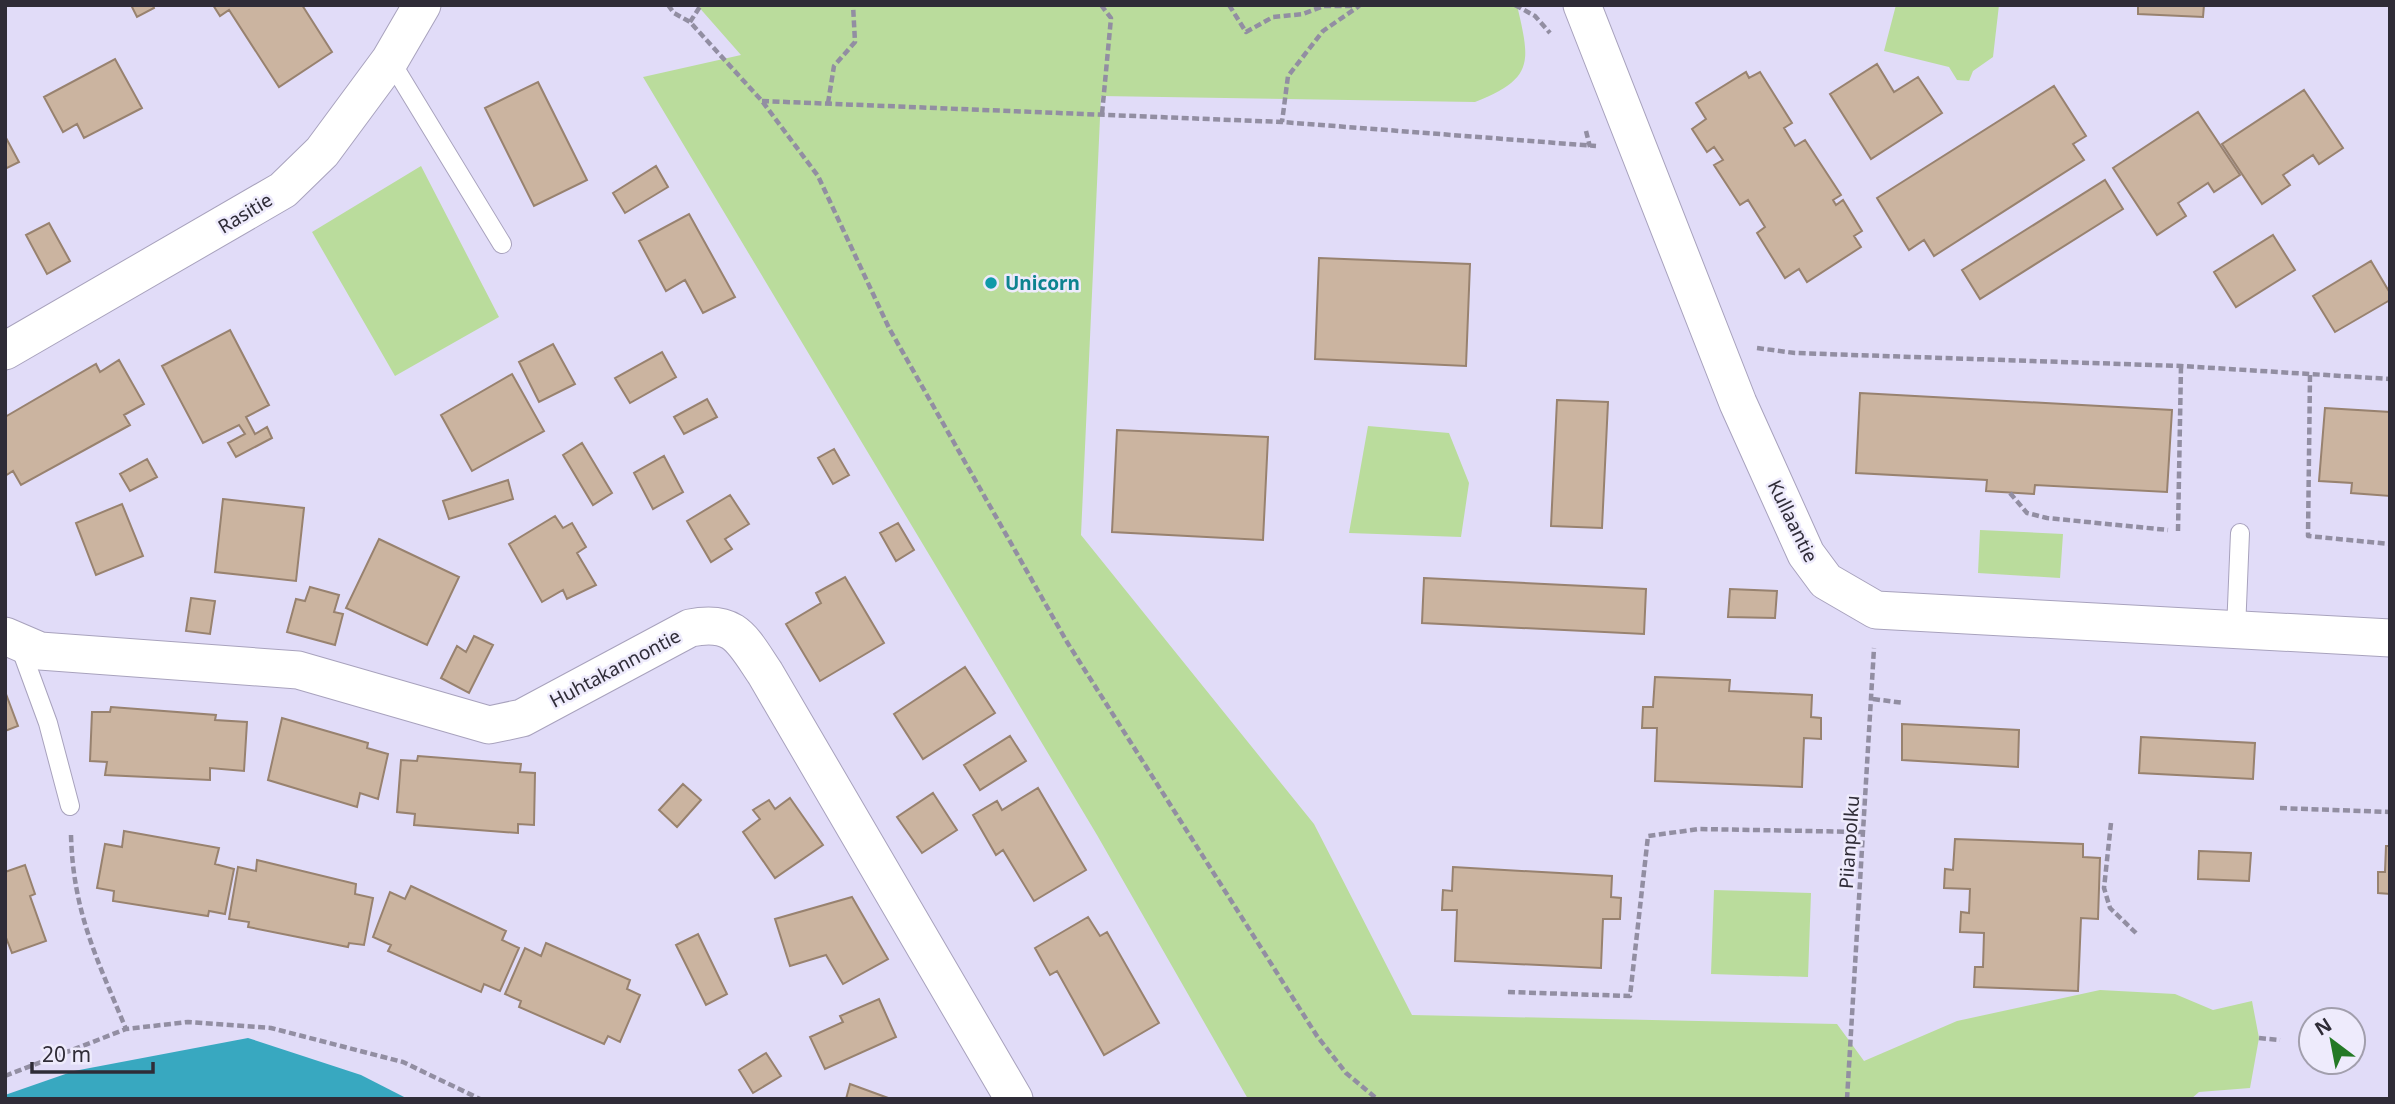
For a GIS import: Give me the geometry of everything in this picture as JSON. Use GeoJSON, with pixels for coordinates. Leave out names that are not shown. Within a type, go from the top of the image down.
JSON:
{"type":"FeatureCollection","features":[{"type":"Feature","properties":{"kind":"street","name":"Rasitie"},"geometry":{"type":"LineString","coordinates":[[5,351],[283,190],[323,152],[390,60],[422,5]]}},
{"type":"Feature","properties":{"kind":"street","name":"Kullaantie"},"geometry":{"type":"LineString","coordinates":[[1582,5],[1715,344],[1806,554],[1826,581],[1876,610],[2390,638]]}},
{"type":"Feature","properties":{"kind":"street","name":"Huhtakannontie"},"geometry":{"type":"LineString","coordinates":[[12,640],[40,651],[298,670],[489,725],[522,718],[690,628],[712,623],[739,635],[765,673],[1014,1099]]}},
{"type":"Feature","properties":{"kind":"lane"},"geometry":{"type":"LineString","coordinates":[[390,60],[502,244]]}},
{"type":"Feature","properties":{"kind":"lane"},"geometry":{"type":"LineString","coordinates":[[2236,630],[2240,533]]}},
{"type":"Feature","properties":{"kind":"lane"},"geometry":{"type":"LineString","coordinates":[[12,640],[48,723],[70,806]]}},
{"type":"Feature","properties":{"kind":"path"},"geometry":{"type":"LineString","coordinates":[[668,5],[674,13],[690,22],[762,101],[818,176],[889,328],[1067,642],[1317,1036],[1346,1073],[1377,1099]]}},
{"type":"Feature","properties":{"kind":"path"},"geometry":{"type":"LineString","coordinates":[[690,22],[701,5]]}},
{"type":"Feature","properties":{"kind":"path"},"geometry":{"type":"LineString","coordinates":[[828,103],[834,66],[855,42],[853,5]]}},
{"type":"Feature","properties":{"kind":"path"},"geometry":{"type":"LineString","coordinates":[[1101,5],[1111,18],[1102,114]]}},
{"type":"Feature","properties":{"kind":"path"},"geometry":{"type":"LineString","coordinates":[[1229,5],[1246,32],[1273,17],[1303,14],[1324,6],[1359,6],[1323,31],[1288,76],[1282,122]]}},
{"type":"Feature","properties":{"kind":"path"},"geometry":{"type":"LineString","coordinates":[[762,101],[1282,122],[1590,147],[1634,140]]}},
{"type":"Feature","properties":{"kind":"path"},"geometry":{"type":"LineString","coordinates":[[1715,344],[1795,353],[2181,366],[2390,379]]}},
{"type":"Feature","properties":{"kind":"path"},"geometry":{"type":"LineString","coordinates":[[2178,530],[2181,366]]}},
{"type":"Feature","properties":{"kind":"path"},"geometry":{"type":"LineString","coordinates":[[2310,375],[2308,536],[2390,544]]}},
{"type":"Feature","properties":{"kind":"path"},"geometry":{"type":"LineString","coordinates":[[2010,493],[2027,513],[2168,530]]}},
{"type":"Feature","properties":{"kind":"path","name":"Piianpolku"},"geometry":{"type":"LineString","coordinates":[[1847,1099],[1873,699],[1876,610]]}},
{"type":"Feature","properties":{"kind":"path"},"geometry":{"type":"LineString","coordinates":[[1873,699],[1904,703]]}},
{"type":"Feature","properties":{"kind":"path"},"geometry":{"type":"LineString","coordinates":[[70,806],[72,872],[81,920],[125,1029]]}},
{"type":"Feature","properties":{"kind":"path"},"geometry":{"type":"LineString","coordinates":[[2280,808],[2390,812]]}},
{"type":"Feature","properties":{"kind":"path"},"geometry":{"type":"LineString","coordinates":[[2111,823],[2104,888],[2110,908],[2136,933]]}},
{"type":"Feature","properties":{"kind":"path"},"geometry":{"type":"LineString","coordinates":[[1508,992],[1630,996],[1648,836],[1699,829],[1864,832]]}},
{"type":"Feature","properties":{"kind":"path"},"geometry":{"type":"LineString","coordinates":[[5,1076],[125,1029],[188,1022],[271,1028],[403,1062],[480,1099]]}},
{"type":"Feature","properties":{"kind":"path"},"geometry":{"type":"LineString","coordinates":[[2259,1038],[2280,1040]]}},
{"type":"Feature","properties":{"kind":"green space"},"geometry":{"type":"Polygon","coordinates":[[[697,5],[1517,5],[1524,41],[1523,66],[1509,85],[1475,102],[1101,96],[1081,535],[1314,824],[1412,1015],[1837,1024],[1864,1061],[1957,1021],[2100,990],[2175,994],[2213,1010],[2252,1001],[2259,1038],[2250,1088],[2199,1092],[2191,1099],[1248,1099],[1097,835],[643,77],[741,55],[697,5]]]}},
{"type":"Feature","properties":{"kind":"green space"},"geometry":{"type":"Polygon","coordinates":[[[1896,5],[1999,5],[1993,57],[1973,71],[1969,81],[1957,80],[1949,67],[1884,51],[1896,5]]]}},
{"type":"Feature","properties":{"kind":"green space"},"geometry":{"type":"Polygon","coordinates":[[[421,166],[499,317],[395,376],[312,232],[421,166]]]}},
{"type":"Feature","properties":{"kind":"green space"},"geometry":{"type":"Polygon","coordinates":[[[1368,426],[1449,433],[1469,483],[1461,537],[1349,533],[1368,426]]]}},
{"type":"Feature","properties":{"kind":"green space"},"geometry":{"type":"Polygon","coordinates":[[[1980,530],[2063,534],[2060,578],[1978,573],[1980,530]]]}},
{"type":"Feature","properties":{"kind":"green space"},"geometry":{"type":"Polygon","coordinates":[[[1714,890],[1811,893],[1808,977],[1711,974],[1714,890]]]}},
{"type":"Feature","properties":{"kind":"water"},"geometry":{"type":"Polygon","coordinates":[[[248,1038],[361,1075],[408,1099],[5,1099],[5,1095],[74,1071],[248,1038]]]}},
{"type":"Feature","properties":{"kind":"building"},"geometry":{"type":"Polygon","coordinates":[[[131,5],[153,5],[154,8],[137,17],[131,5]]]}},
{"type":"Feature","properties":{"kind":"building"},"geometry":{"type":"Polygon","coordinates":[[[213,5],[302,5],[332,52],[279,87],[229,10],[220,16],[213,5]]]}},
{"type":"Feature","properties":{"kind":"building"},"geometry":{"type":"Polygon","coordinates":[[[2138,5],[2204,5],[2203,17],[2138,14],[2138,5]]]}},
{"type":"Feature","properties":{"kind":"building"},"geometry":{"type":"Polygon","coordinates":[[[115,59],[142,108],[84,138],[77,124],[63,132],[44,97],[115,59]]]}},
{"type":"Feature","properties":{"kind":"building"},"geometry":{"type":"Polygon","coordinates":[[[1877,64],[1894,92],[1918,77],[1942,113],[1871,159],[1830,94],[1877,64]]]}},
{"type":"Feature","properties":{"kind":"building"},"geometry":{"type":"Polygon","coordinates":[[[1746,72],[1749,78],[1760,72],[1792,123],[1784,128],[1795,146],[1805,140],[1841,195],[1833,200],[1836,205],[1843,200],[1862,231],[1854,236],[1861,247],[1807,282],[1799,269],[1785,278],[1757,233],[1765,227],[1748,200],[1740,205],[1714,165],[1723,160],[1714,147],[1707,152],[1692,129],[1706,119],[1696,103],[1746,72]]]}},
{"type":"Feature","properties":{"kind":"building"},"geometry":{"type":"Polygon","coordinates":[[[538,82],[587,180],[534,206],[485,108],[538,82]]]}},
{"type":"Feature","properties":{"kind":"building"},"geometry":{"type":"Polygon","coordinates":[[[2054,86],[2086,136],[2073,144],[2084,160],[1934,256],[1924,240],[1909,250],[1877,198],[2054,86]]]}},
{"type":"Feature","properties":{"kind":"building"},"geometry":{"type":"Polygon","coordinates":[[[2304,90],[2343,148],[2319,164],[2313,155],[2283,175],[2290,185],[2262,204],[2222,144],[2304,90]]]}},
{"type":"Feature","properties":{"kind":"building"},"geometry":{"type":"Polygon","coordinates":[[[2198,112],[2240,175],[2214,192],[2208,183],[2178,203],[2186,216],[2157,235],[2113,168],[2198,112]]]}},
{"type":"Feature","properties":{"kind":"building"},"geometry":{"type":"Polygon","coordinates":[[[5,136],[19,162],[5,169],[5,136]]]}},
{"type":"Feature","properties":{"kind":"building"},"geometry":{"type":"Polygon","coordinates":[[[656,166],[668,187],[625,213],[613,193],[656,166]]]}},
{"type":"Feature","properties":{"kind":"building"},"geometry":{"type":"Polygon","coordinates":[[[2105,180],[2123,209],[1980,299],[1962,270],[2105,180]]]}},
{"type":"Feature","properties":{"kind":"building"},"geometry":{"type":"Polygon","coordinates":[[[689,214],[735,297],[703,313],[685,280],[666,291],[639,241],[689,214]]]}},
{"type":"Feature","properties":{"kind":"building"},"geometry":{"type":"Polygon","coordinates":[[[49,223],[70,261],[47,274],[26,235],[49,223]]]}},
{"type":"Feature","properties":{"kind":"building"},"geometry":{"type":"Polygon","coordinates":[[[2273,235],[2295,270],[2236,307],[2214,272],[2273,235]]]}},
{"type":"Feature","properties":{"kind":"building"},"geometry":{"type":"Polygon","coordinates":[[[1319,258],[1470,264],[1466,366],[1315,359],[1319,258]]]}},
{"type":"Feature","properties":{"kind":"building"},"geometry":{"type":"Polygon","coordinates":[[[2371,261],[2390,293],[2390,300],[2335,332],[2313,296],[2371,261]]]}},
{"type":"Feature","properties":{"kind":"building"},"geometry":{"type":"Polygon","coordinates":[[[230,330],[269,405],[246,417],[255,434],[267,427],[272,438],[236,457],[228,443],[245,434],[239,425],[203,443],[162,366],[230,330]]]}},
{"type":"Feature","properties":{"kind":"building"},"geometry":{"type":"Polygon","coordinates":[[[553,344],[575,384],[539,402],[519,362],[553,344]]]}},
{"type":"Feature","properties":{"kind":"building"},"geometry":{"type":"Polygon","coordinates":[[[662,352],[676,377],[630,403],[615,378],[662,352]]]}},
{"type":"Feature","properties":{"kind":"building"},"geometry":{"type":"Polygon","coordinates":[[[119,360],[144,404],[124,415],[130,425],[21,485],[13,471],[5,476],[5,417],[96,364],[100,372],[119,360]]]}},
{"type":"Feature","properties":{"kind":"building"},"geometry":{"type":"Polygon","coordinates":[[[512,374],[544,431],[472,471],[441,415],[512,374]]]}},
{"type":"Feature","properties":{"kind":"building"},"geometry":{"type":"Polygon","coordinates":[[[1860,393],[2172,410],[2167,492],[2035,485],[2034,494],[1986,491],[1987,480],[1856,473],[1860,393]]]}},
{"type":"Feature","properties":{"kind":"building"},"geometry":{"type":"Polygon","coordinates":[[[707,399],[717,417],[684,434],[674,417],[707,399]]]}},
{"type":"Feature","properties":{"kind":"building"},"geometry":{"type":"Polygon","coordinates":[[[1557,400],[1608,402],[1602,528],[1551,526],[1557,400]]]}},
{"type":"Feature","properties":{"kind":"building"},"geometry":{"type":"Polygon","coordinates":[[[2325,408],[2390,412],[2390,496],[2351,493],[2352,483],[2319,481],[2325,408]]]}},
{"type":"Feature","properties":{"kind":"building"},"geometry":{"type":"Polygon","coordinates":[[[1117,430],[1268,437],[1263,540],[1112,532],[1117,430]]]}},
{"type":"Feature","properties":{"kind":"building"},"geometry":{"type":"Polygon","coordinates":[[[582,443],[612,493],[593,505],[563,455],[582,443]]]}},
{"type":"Feature","properties":{"kind":"building"},"geometry":{"type":"Polygon","coordinates":[[[834,449],[849,475],[833,484],[818,458],[834,449]]]}},
{"type":"Feature","properties":{"kind":"building"},"geometry":{"type":"Polygon","coordinates":[[[664,456],[683,492],[653,509],[634,473],[664,456]]]}},
{"type":"Feature","properties":{"kind":"building"},"geometry":{"type":"Polygon","coordinates":[[[147,459],[157,477],[130,491],[120,474],[147,459]]]}},
{"type":"Feature","properties":{"kind":"building"},"geometry":{"type":"Polygon","coordinates":[[[508,480],[513,499],[449,519],[443,501],[508,480]]]}},
{"type":"Feature","properties":{"kind":"building"},"geometry":{"type":"Polygon","coordinates":[[[730,495],[749,524],[725,539],[732,549],[711,562],[687,521],[730,495]]]}},
{"type":"Feature","properties":{"kind":"building"},"geometry":{"type":"Polygon","coordinates":[[[223,499],[304,508],[296,581],[215,572],[223,499]]]}},
{"type":"Feature","properties":{"kind":"building"},"geometry":{"type":"Polygon","coordinates":[[[122,504],[143,556],[96,575],[76,523],[122,504]]]}},
{"type":"Feature","properties":{"kind":"building"},"geometry":{"type":"Polygon","coordinates":[[[555,516],[563,528],[572,523],[586,547],[577,553],[596,585],[567,599],[563,590],[542,602],[509,544],[555,516]]]}},
{"type":"Feature","properties":{"kind":"building"},"geometry":{"type":"Polygon","coordinates":[[[898,523],[914,550],[896,561],[880,533],[898,523]]]}},
{"type":"Feature","properties":{"kind":"building"},"geometry":{"type":"Polygon","coordinates":[[[379,539],[459,577],[427,645],[346,608],[379,539]]]}},
{"type":"Feature","properties":{"kind":"building"},"geometry":{"type":"Polygon","coordinates":[[[845,577],[884,643],[820,681],[786,624],[821,603],[816,593],[845,577]]]}},
{"type":"Feature","properties":{"kind":"building"},"geometry":{"type":"Polygon","coordinates":[[[1424,578],[1646,589],[1644,634],[1422,623],[1424,578]]]}},
{"type":"Feature","properties":{"kind":"building"},"geometry":{"type":"Polygon","coordinates":[[[310,587],[339,595],[334,612],[343,614],[335,645],[287,632],[296,599],[305,601],[310,587]]]}},
{"type":"Feature","properties":{"kind":"building"},"geometry":{"type":"Polygon","coordinates":[[[1730,589],[1777,591],[1775,618],[1728,617],[1730,589]]]}},
{"type":"Feature","properties":{"kind":"building"},"geometry":{"type":"Polygon","coordinates":[[[191,598],[215,601],[210,634],[186,631],[191,598]]]}},
{"type":"Feature","properties":{"kind":"building"},"geometry":{"type":"Polygon","coordinates":[[[474,636],[493,645],[469,693],[441,678],[457,646],[466,652],[474,636]]]}},
{"type":"Feature","properties":{"kind":"building"},"geometry":{"type":"Polygon","coordinates":[[[965,667],[995,713],[923,759],[894,714],[965,667]]]}},
{"type":"Feature","properties":{"kind":"building"},"geometry":{"type":"Polygon","coordinates":[[[1655,677],[1730,680],[1729,691],[1812,695],[1811,717],[1821,718],[1821,739],[1804,738],[1802,787],[1655,781],[1657,728],[1642,728],[1643,707],[1653,707],[1655,677]]]}},
{"type":"Feature","properties":{"kind":"building"},"geometry":{"type":"Polygon","coordinates":[[[5,695],[18,726],[5,731],[5,695]]]}},
{"type":"Feature","properties":{"kind":"building"},"geometry":{"type":"Polygon","coordinates":[[[111,707],[216,715],[215,720],[247,722],[244,771],[210,768],[210,780],[105,775],[107,762],[90,761],[92,712],[110,712],[111,707]]]}},
{"type":"Feature","properties":{"kind":"building"},"geometry":{"type":"Polygon","coordinates":[[[282,718],[368,743],[367,748],[388,754],[378,799],[360,793],[357,807],[268,780],[282,718]]]}},
{"type":"Feature","properties":{"kind":"building"},"geometry":{"type":"Polygon","coordinates":[[[1902,724],[2019,730],[2018,767],[1902,760],[1902,724]]]}},
{"type":"Feature","properties":{"kind":"building"},"geometry":{"type":"Polygon","coordinates":[[[1010,736],[1026,761],[980,790],[964,765],[1010,736]]]}},
{"type":"Feature","properties":{"kind":"building"},"geometry":{"type":"Polygon","coordinates":[[[2141,737],[2255,743],[2253,779],[2139,773],[2141,737]]]}},
{"type":"Feature","properties":{"kind":"building"},"geometry":{"type":"Polygon","coordinates":[[[418,756],[521,764],[520,772],[535,773],[534,825],[518,824],[518,833],[414,825],[415,814],[397,812],[401,760],[417,761],[418,756]]]}},
{"type":"Feature","properties":{"kind":"building"},"geometry":{"type":"Polygon","coordinates":[[[683,784],[701,800],[677,827],[659,810],[683,784]]]}},
{"type":"Feature","properties":{"kind":"building"},"geometry":{"type":"Polygon","coordinates":[[[1038,788],[1086,870],[1034,901],[1003,850],[996,855],[973,815],[997,801],[1002,810],[1038,788]]]}},
{"type":"Feature","properties":{"kind":"building"},"geometry":{"type":"Polygon","coordinates":[[[933,793],[957,830],[922,853],[897,817],[933,793]]]}},
{"type":"Feature","properties":{"kind":"building"},"geometry":{"type":"Polygon","coordinates":[[[790,798],[823,845],[775,878],[743,832],[760,819],[753,810],[769,800],[775,809],[790,798]]]}},
{"type":"Feature","properties":{"kind":"building"},"geometry":{"type":"Polygon","coordinates":[[[124,831],[219,848],[215,864],[234,869],[225,914],[209,911],[208,916],[113,901],[114,891],[97,888],[105,844],[122,847],[124,831]]]}},
{"type":"Feature","properties":{"kind":"building"},"geometry":{"type":"Polygon","coordinates":[[[1955,839],[2083,844],[2083,857],[2100,858],[2098,919],[2081,918],[2078,991],[1974,987],[1975,967],[1983,967],[1984,933],[1960,932],[1961,912],[1969,913],[1970,889],[1944,888],[1945,869],[1953,870],[1955,839]]]}},
{"type":"Feature","properties":{"kind":"building"},"geometry":{"type":"Polygon","coordinates":[[[2386,846],[2390,846],[2390,894],[2378,893],[2378,872],[2385,872],[2386,846]]]}},
{"type":"Feature","properties":{"kind":"building"},"geometry":{"type":"Polygon","coordinates":[[[2199,851],[2251,853],[2249,881],[2198,879],[2199,851]]]}},
{"type":"Feature","properties":{"kind":"building"},"geometry":{"type":"Polygon","coordinates":[[[257,860],[356,884],[355,894],[373,898],[364,945],[349,943],[348,947],[248,927],[249,922],[229,919],[238,867],[256,871],[257,860]]]}},
{"type":"Feature","properties":{"kind":"building"},"geometry":{"type":"Polygon","coordinates":[[[25,865],[35,894],[30,896],[46,941],[12,953],[5,935],[5,872],[25,865]]]}},
{"type":"Feature","properties":{"kind":"building"},"geometry":{"type":"Polygon","coordinates":[[[1453,867],[1612,876],[1611,897],[1621,898],[1620,919],[1603,919],[1601,968],[1455,961],[1457,910],[1442,910],[1443,890],[1452,891],[1453,867]]]}},
{"type":"Feature","properties":{"kind":"building"},"geometry":{"type":"Polygon","coordinates":[[[411,886],[506,931],[502,940],[519,948],[500,991],[484,984],[481,992],[388,951],[391,945],[373,937],[390,892],[405,899],[411,886]]]}},
{"type":"Feature","properties":{"kind":"building"},"geometry":{"type":"Polygon","coordinates":[[[852,897],[888,959],[843,984],[826,955],[790,966],[775,919],[852,897]]]}},
{"type":"Feature","properties":{"kind":"building"},"geometry":{"type":"Polygon","coordinates":[[[1088,917],[1100,936],[1107,932],[1159,1023],[1104,1055],[1057,971],[1050,975],[1035,948],[1088,917]]]}},
{"type":"Feature","properties":{"kind":"building"},"geometry":{"type":"Polygon","coordinates":[[[698,934],[727,994],[706,1005],[676,945],[698,934]]]}},
{"type":"Feature","properties":{"kind":"building"},"geometry":{"type":"Polygon","coordinates":[[[546,943],[630,980],[627,989],[640,995],[620,1042],[608,1036],[604,1044],[519,1007],[521,1001],[505,994],[525,948],[541,956],[546,943]]]}},
{"type":"Feature","properties":{"kind":"building"},"geometry":{"type":"Polygon","coordinates":[[[879,999],[896,1037],[825,1069],[810,1037],[843,1022],[840,1016],[879,999]]]}},
{"type":"Feature","properties":{"kind":"building"},"geometry":{"type":"Polygon","coordinates":[[[766,1053],[781,1076],[753,1093],[739,1070],[766,1053]]]}},
{"type":"Feature","properties":{"kind":"building"},"geometry":{"type":"Polygon","coordinates":[[[850,1084],[891,1099],[846,1099],[850,1084]]]}},
{"type":"Feature","properties":{"kind":"place","name":"Unicorn"},"geometry":{"type":"Point","coordinates":[991,283]}}]}
